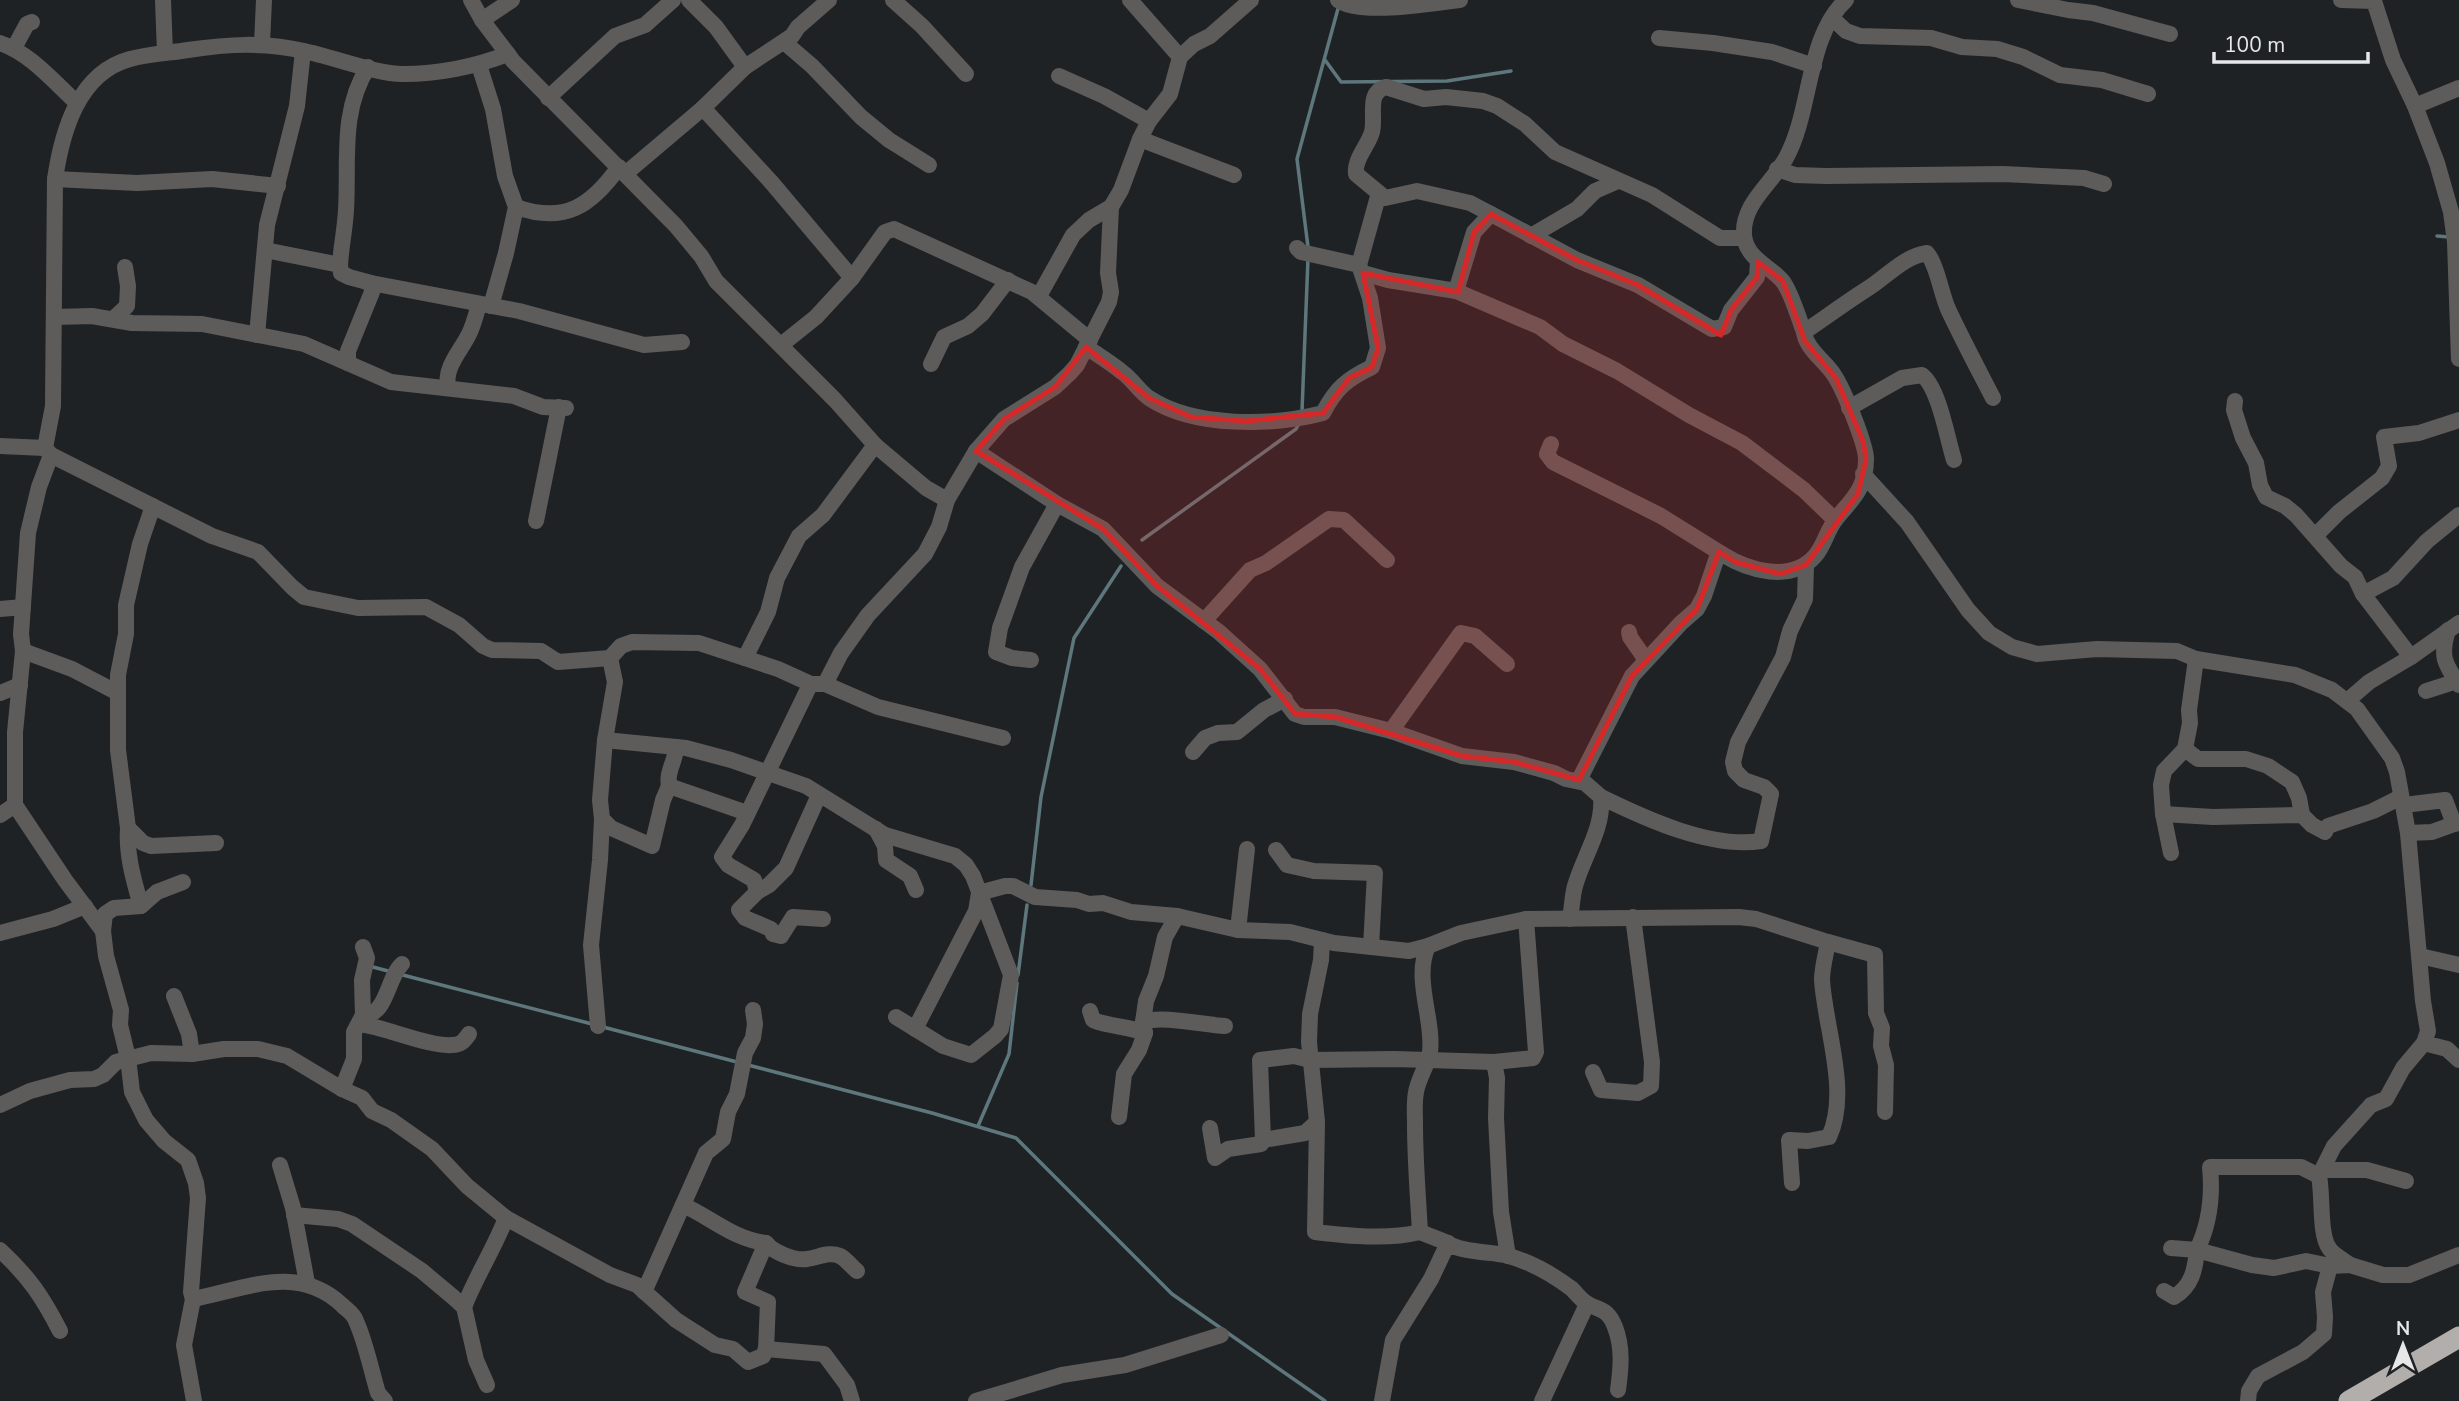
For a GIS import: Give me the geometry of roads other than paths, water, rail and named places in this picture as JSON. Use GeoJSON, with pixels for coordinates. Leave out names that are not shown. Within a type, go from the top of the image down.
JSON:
{"type":"FeatureCollection","features":[{"type":"Feature","properties":{"kind":"highway"},"geometry":{"type":"LineString","coordinates":[[2348,1401],[2459,1337]]}},
{"type":"Feature","properties":{"kind":"street"},"geometry":{"type":"LineString","coordinates":[[163,0],[165,54]]}},
{"type":"Feature","properties":{"kind":"street"},"geometry":{"type":"LineString","coordinates":[[262,44],[264,0]]}},
{"type":"Feature","properties":{"kind":"street"},"geometry":{"type":"LineString","coordinates":[[471,0],[482,20],[508,54],[684,236],[701,256],[716,281],[835,400],[875,446],[926,488],[947,500]]}},
{"type":"Feature","properties":{"kind":"street"},"geometry":{"type":"LineString","coordinates":[[482,20],[512,0]]}},
{"type":"Feature","properties":{"kind":"street"},"geometry":{"type":"LineString","coordinates":[[548,98],[615,36],[645,25],[673,0]]}},
{"type":"Feature","properties":{"kind":"street"},"geometry":{"type":"LineString","coordinates":[[689,0],[716,27],[745,67]]}},
{"type":"Feature","properties":{"kind":"street"},"geometry":{"type":"LineString","coordinates":[[516,207],[557,214],[579,209],[622,171],[704,108],[745,67],[784,42],[829,0]]}},
{"type":"Feature","properties":{"kind":"street"},"geometry":{"type":"LineString","coordinates":[[893,0],[922,26],[966,74]]}},
{"type":"Feature","properties":{"kind":"street"},"geometry":{"type":"LineString","coordinates":[[1130,0],[1180,57]]}},
{"type":"Feature","properties":{"kind":"street"},"geometry":{"type":"LineString","coordinates":[[757,892],[754,880],[728,865],[722,857],[767,772],[818,684],[868,615],[925,554],[939,527],[947,500],[976,451],[1004,419],[1055,387],[1077,365],[1111,292],[1108,273],[1111,207],[1121,190],[1140,139],[1149,121],[1170,94],[1180,57],[1194,44],[1210,36],[1251,0]]}},
{"type":"Feature","properties":{"kind":"street"},"geometry":{"type":"LineString","coordinates":[[1338,0],[1344,5],[1357,7],[1394,8],[1460,0]]}},
{"type":"Feature","properties":{"kind":"street"},"geometry":{"type":"LineString","coordinates":[[1551,444],[1547,454],[1553,462],[1661,516],[1735,562],[1780,573],[1806,565],[1817,554],[1835,520],[1858,494],[1866,459],[1863,441],[1836,378],[1805,341],[1804,332],[1783,281],[1758,262],[1744,238],[1745,217],[1760,191],[1786,158],[1825,30],[1846,0]]}},
{"type":"Feature","properties":{"kind":"street"},"geometry":{"type":"LineString","coordinates":[[2018,0],[2093,13],[2170,34]]}},
{"type":"Feature","properties":{"kind":"street"},"geometry":{"type":"LineString","coordinates":[[2341,0],[2377,0],[2393,60],[2415,106],[2437,163],[2451,212],[2455,242],[2459,359]]}},
{"type":"Feature","properties":{"kind":"street"},"geometry":{"type":"LineString","coordinates":[[1832,18],[1846,31],[1860,36],[1931,38],[1962,47],[1997,49],[2023,57],[2060,75],[2102,80],[2148,94]]}},
{"type":"Feature","properties":{"kind":"street"},"geometry":{"type":"LineString","coordinates":[[32,22],[7,46],[77,103]]}},
{"type":"Feature","properties":{"kind":"street"},"geometry":{"type":"LineString","coordinates":[[1660,38],[1772,52],[1814,66]]}},
{"type":"Feature","properties":{"kind":"street"},"geometry":{"type":"LineString","coordinates":[[784,42],[812,66],[860,117],[889,140],[929,165]]}},
{"type":"Feature","properties":{"kind":"street"},"geometry":{"type":"LineString","coordinates":[[103,930],[15,805],[17,715],[23,651],[21,634],[28,533],[48,452],[53,406],[55,179],[59,149],[77,103],[98,76],[114,65],[130,59],[228,44],[262,44],[303,51],[401,74],[453,70],[479,65],[508,54]]}},
{"type":"Feature","properties":{"kind":"street"},"geometry":{"type":"LineString","coordinates":[[257,335],[267,225],[297,106],[303,51]]}},
{"type":"Feature","properties":{"kind":"street"},"geometry":{"type":"LineString","coordinates":[[448,387],[446,378],[449,370],[485,305],[506,253],[516,207],[506,176],[494,109],[479,65]]}},
{"type":"Feature","properties":{"kind":"street"},"geometry":{"type":"LineString","coordinates":[[369,67],[357,85],[351,107],[341,273],[370,283],[555,320],[644,345],[682,342]]}},
{"type":"Feature","properties":{"kind":"street"},"geometry":{"type":"LineString","coordinates":[[1059,76],[1104,96],[1149,121]]}},
{"type":"Feature","properties":{"kind":"street"},"geometry":{"type":"LineString","coordinates":[[1744,238],[1720,237],[1652,195],[1555,152],[1525,124],[1497,106],[1483,101],[1446,97],[1424,99],[1386,87],[1375,93],[1372,132],[1355,167],[1356,174],[1385,198],[1417,191],[1470,203],[1577,260],[1639,285],[1712,329],[1724,327],[1731,310],[1757,277],[1758,262]]}},
{"type":"Feature","properties":{"kind":"street"},"geometry":{"type":"LineString","coordinates":[[2415,106],[2459,88]]}},
{"type":"Feature","properties":{"kind":"street"},"geometry":{"type":"LineString","coordinates":[[704,108],[852,278]]}},
{"type":"Feature","properties":{"kind":"street"},"geometry":{"type":"LineString","coordinates":[[1140,139],[1234,175]]}},
{"type":"Feature","properties":{"kind":"street"},"geometry":{"type":"LineString","coordinates":[[1777,169],[1795,175],[1826,176],[2044,176],[2084,178],[2104,184]]}},
{"type":"Feature","properties":{"kind":"street"},"geometry":{"type":"LineString","coordinates":[[55,179],[136,183],[212,179],[278,186]]}},
{"type":"Feature","properties":{"kind":"street"},"geometry":{"type":"LineString","coordinates":[[1531,236],[1577,209],[1595,191],[1618,181]]}},
{"type":"Feature","properties":{"kind":"street"},"geometry":{"type":"LineString","coordinates":[[781,345],[816,317],[852,278],[885,232],[894,229],[1039,296],[1149,398],[1191,416],[1246,421],[1302,418],[1323,413],[1332,396],[1349,378],[1372,367],[1378,348],[1361,269],[1379,193]]}},
{"type":"Feature","properties":{"kind":"street"},"geometry":{"type":"LineString","coordinates":[[1039,296],[1073,235],[1089,220],[1111,207]]}},
{"type":"Feature","properties":{"kind":"street"},"geometry":{"type":"LineString","coordinates":[[1456,291],[1474,232],[1491,214]]}},
{"type":"Feature","properties":{"kind":"street"},"geometry":{"type":"LineString","coordinates":[[1297,248],[1301,252],[1388,279],[1456,291],[1540,327],[1563,344],[1617,371],[1689,415],[1742,443],[1804,490],[1835,520]]}},
{"type":"Feature","properties":{"kind":"street"},"geometry":{"type":"LineString","coordinates":[[265,250],[340,265]]}},
{"type":"Feature","properties":{"kind":"street"},"geometry":{"type":"LineString","coordinates":[[1804,332],[1907,261],[1927,253],[1935,268],[1949,311],[1993,398]]}},
{"type":"Feature","properties":{"kind":"street"},"geometry":{"type":"LineString","coordinates":[[113,319],[127,306],[125,267]]}},
{"type":"Feature","properties":{"kind":"street"},"geometry":{"type":"LineString","coordinates":[[931,364],[944,337],[975,320],[1008,280]]}},
{"type":"Feature","properties":{"kind":"street"},"geometry":{"type":"LineString","coordinates":[[348,362],[348,351],[372,292],[370,283]]}},
{"type":"Feature","properties":{"kind":"street"},"geometry":{"type":"LineString","coordinates":[[54,317],[92,316],[132,323],[202,324],[304,344],[391,382],[514,396],[543,407],[563,408],[536,521]]}},
{"type":"Feature","properties":{"kind":"street"},"geometry":{"type":"LineString","coordinates":[[1849,408],[1902,378],[1922,374],[1935,397],[1954,460]]}},
{"type":"Feature","properties":{"kind":"street"},"geometry":{"type":"LineString","coordinates":[[2235,401],[2234,410],[2256,463],[2260,485],[2266,496],[2285,506],[2355,577],[2363,594],[2411,657]]}},
{"type":"Feature","properties":{"kind":"street"},"geometry":{"type":"LineString","coordinates":[[2315,536],[2382,478],[2389,466],[2384,437],[2419,433],[2459,420]]}},
{"type":"Feature","properties":{"kind":"street"},"geometry":{"type":"LineString","coordinates":[[0,446],[48,452],[212,536],[258,552],[304,597],[358,608],[426,607],[459,625],[492,650],[541,652],[558,662],[610,658],[621,646],[632,642],[699,643],[778,669],[878,707],[1003,738]]}},
{"type":"Feature","properties":{"kind":"street"},"geometry":{"type":"LineString","coordinates":[[746,658],[768,612],[777,578],[799,536],[823,515],[875,446]]}},
{"type":"Feature","properties":{"kind":"street"},"geometry":{"type":"LineString","coordinates":[[976,451],[1057,504],[1103,529],[1157,586],[1204,621],[1260,670],[1295,714],[1335,718],[1391,731],[1462,756],[1514,762],[1566,779],[1579,780],[1601,797],[1650,819],[1712,839],[1751,843],[1761,841],[1771,794],[1764,787],[1744,780],[1735,771],[1733,762],[1738,742],[1783,657],[1790,631],[1805,598],[1806,565]]}},
{"type":"Feature","properties":{"kind":"street"},"geometry":{"type":"LineString","coordinates":[[1863,474],[1907,522],[1968,610],[1989,633],[2012,646],[2037,654],[2097,649],[2177,651],[2196,659],[2295,675],[2332,690],[2347,701],[2365,719],[2392,758],[2408,833],[2428,1031],[2424,1043],[2403,1068],[2386,1099],[2371,1105],[2334,1146],[2322,1173],[2322,1218],[2328,1247],[2350,1265]]}},
{"type":"Feature","properties":{"kind":"street"},"geometry":{"type":"LineString","coordinates":[[1031,660],[1012,658],[996,652],[1000,628],[1022,567],[1057,504]]}},
{"type":"Feature","properties":{"kind":"street"},"geometry":{"type":"LineString","coordinates":[[141,906],[127,841],[128,828],[118,750],[118,675],[126,634],[127,605],[140,544],[153,506]]}},
{"type":"Feature","properties":{"kind":"street"},"geometry":{"type":"LineString","coordinates":[[2363,594],[2393,578],[2427,541],[2459,515]]}},
{"type":"Feature","properties":{"kind":"street"},"geometry":{"type":"LineString","coordinates":[[1204,621],[1250,570],[1266,563],[1329,519],[1344,520],[1387,561]]}},
{"type":"Feature","properties":{"kind":"street"},"geometry":{"type":"LineString","coordinates":[[1579,780],[1632,676],[1681,622],[1697,609],[1716,560],[1723,554]]}},
{"type":"Feature","properties":{"kind":"street"},"geometry":{"type":"LineString","coordinates":[[0,609],[23,607]]}},
{"type":"Feature","properties":{"kind":"street"},"geometry":{"type":"LineString","coordinates":[[2347,701],[2370,682],[2454,626]]}},
{"type":"Feature","properties":{"kind":"street"},"geometry":{"type":"LineString","coordinates":[[2426,691],[2456,681],[2443,656],[2443,647],[2454,626]]}},
{"type":"Feature","properties":{"kind":"street"},"geometry":{"type":"LineString","coordinates":[[1629,632],[1646,660]]}},
{"type":"Feature","properties":{"kind":"street"},"geometry":{"type":"LineString","coordinates":[[1391,731],[1461,633],[1475,636],[1507,664]]}},
{"type":"Feature","properties":{"kind":"street"},"geometry":{"type":"LineString","coordinates":[[23,651],[72,669],[118,693]]}},
{"type":"Feature","properties":{"kind":"street"},"geometry":{"type":"LineString","coordinates":[[598,1026],[591,945],[600,860],[600,800],[605,740],[615,682],[610,658]]}},
{"type":"Feature","properties":{"kind":"street"},"geometry":{"type":"LineString","coordinates":[[2171,853],[2163,814],[2161,785],[2165,771],[2185,749],[2196,659]]}},
{"type":"Feature","properties":{"kind":"street"},"geometry":{"type":"LineString","coordinates":[[0,693],[20,685]]}},
{"type":"Feature","properties":{"kind":"street"},"geometry":{"type":"LineString","coordinates":[[1192,752],[1205,738],[1218,733],[1237,732],[1264,710],[1285,699]]}},
{"type":"Feature","properties":{"kind":"street"},"geometry":{"type":"LineString","coordinates":[[0,722],[17,715]]}},
{"type":"Feature","properties":{"kind":"street"},"geometry":{"type":"LineString","coordinates":[[605,740],[676,747],[767,772],[806,786],[876,829],[918,847],[956,856],[966,865],[1011,975],[1001,1029],[971,1055],[943,1046],[896,1017]]}},
{"type":"Feature","properties":{"kind":"street"},"geometry":{"type":"LineString","coordinates":[[602,819],[611,828],[652,846],[669,786],[667,777],[676,747]]}},
{"type":"Feature","properties":{"kind":"street"},"geometry":{"type":"LineString","coordinates":[[2185,749],[2198,759],[2246,759],[2268,766],[2291,782],[2300,797],[2302,815],[2325,832],[2328,826],[2403,801],[2445,800],[2456,824],[2432,832],[2408,833]]}},
{"type":"Feature","properties":{"kind":"street"},"geometry":{"type":"LineString","coordinates":[[669,786],[747,813]]}},
{"type":"Feature","properties":{"kind":"street"},"geometry":{"type":"LineString","coordinates":[[819,795],[786,869],[739,910],[740,914],[781,936],[793,917],[822,919]]}},
{"type":"Feature","properties":{"kind":"street"},"geometry":{"type":"LineString","coordinates":[[1570,919],[1575,886],[1595,834],[1601,797]]}},
{"type":"Feature","properties":{"kind":"street"},"geometry":{"type":"LineString","coordinates":[[0,815],[15,805]]}},
{"type":"Feature","properties":{"kind":"street"},"geometry":{"type":"LineString","coordinates":[[2163,814],[2213,817],[2302,815]]}},
{"type":"Feature","properties":{"kind":"street"},"geometry":{"type":"LineString","coordinates":[[128,828],[143,843],[151,846],[216,843]]}},
{"type":"Feature","properties":{"kind":"street"},"geometry":{"type":"LineString","coordinates":[[876,829],[885,846],[886,860],[910,876],[916,890]]}},
{"type":"Feature","properties":{"kind":"street"},"geometry":{"type":"LineString","coordinates":[[1238,930],[1247,849]]}},
{"type":"Feature","properties":{"kind":"street"},"geometry":{"type":"LineString","coordinates":[[1276,850],[1287,865],[1314,871],[1375,873],[1371,947]]}},
{"type":"Feature","properties":{"kind":"street"},"geometry":{"type":"LineString","coordinates":[[183,882],[157,892],[141,906],[114,908],[105,914],[103,930],[106,956],[121,1010],[120,1025],[132,1092],[146,1121],[188,1160],[193,1170],[198,1198],[194,1228],[193,1298],[184,1345],[194,1401]]}},
{"type":"Feature","properties":{"kind":"street"},"geometry":{"type":"LineString","coordinates":[[979,893],[1013,886],[1035,897],[1077,900],[1089,904],[1103,903],[1131,912],[1177,916],[1238,930],[1290,932],[1322,940],[1409,951],[1461,933],[1526,919],[1756,919],[1875,954],[1876,1013],[1882,1028],[1881,1046],[1886,1065],[1885,1112]]}},
{"type":"Feature","properties":{"kind":"street"},"geometry":{"type":"LineString","coordinates":[[915,1029],[975,911],[979,893]]}},
{"type":"Feature","properties":{"kind":"street"},"geometry":{"type":"LineString","coordinates":[[0,933],[53,919],[85,905]]}},
{"type":"Feature","properties":{"kind":"street"},"geometry":{"type":"LineString","coordinates":[[1119,1117],[1124,1074],[1139,1050],[1164,937],[1177,916]]}},
{"type":"Feature","properties":{"kind":"street"},"geometry":{"type":"LineString","coordinates":[[1593,1072],[1601,1090],[1639,1093],[1651,1086],[1652,1062],[1633,917]]}},
{"type":"Feature","properties":{"kind":"street"},"geometry":{"type":"LineString","coordinates":[[1263,1140],[1260,1060],[1294,1056],[1310,1060],[1494,1062],[1533,1058],[1536,1052],[1526,919]]}},
{"type":"Feature","properties":{"kind":"street"},"geometry":{"type":"LineString","coordinates":[[1322,940],[1321,960],[1310,1014],[1310,1060],[1317,1122],[1315,1231],[1338,1235],[1402,1237],[1420,1231],[1454,1248],[1507,1256],[1530,1263],[1552,1276],[1587,1304],[1602,1308],[1614,1324],[1622,1361],[1618,1390]]}},
{"type":"Feature","properties":{"kind":"street"},"geometry":{"type":"LineString","coordinates":[[1792,1183],[1789,1140],[1808,1141],[1829,1137],[1835,1124],[1837,1090],[1822,978],[1828,942]]}},
{"type":"Feature","properties":{"kind":"street"},"geometry":{"type":"LineString","coordinates":[[1420,1231],[1415,1159],[1415,1093],[1430,1054],[1422,959],[1428,946]]}},
{"type":"Feature","properties":{"kind":"street"},"geometry":{"type":"LineString","coordinates":[[342,1089],[354,1059],[354,1032],[361,1019],[362,980],[367,958],[363,947]]}},
{"type":"Feature","properties":{"kind":"street"},"geometry":{"type":"LineString","coordinates":[[2420,956],[2459,964]]}},
{"type":"Feature","properties":{"kind":"street"},"geometry":{"type":"LineString","coordinates":[[361,1019],[378,1010],[396,970],[402,964]]}},
{"type":"Feature","properties":{"kind":"street"},"geometry":{"type":"LineString","coordinates":[[174,996],[189,1034],[192,1054]]}},
{"type":"Feature","properties":{"kind":"street"},"geometry":{"type":"LineString","coordinates":[[644,1292],[706,1153],[723,1139],[728,1112],[740,1082],[745,1053],[753,1038],[753,1010]]}},
{"type":"Feature","properties":{"kind":"street"},"geometry":{"type":"LineString","coordinates":[[1090,1011],[1093,1020],[1099,1022],[1144,1028]]}},
{"type":"Feature","properties":{"kind":"street"},"geometry":{"type":"LineString","coordinates":[[361,1019],[377,1026],[451,1045],[463,1042],[469,1034]]}},
{"type":"Feature","properties":{"kind":"street"},"geometry":{"type":"LineString","coordinates":[[1144,1028],[1149,1020],[1225,1026]]}},
{"type":"Feature","properties":{"kind":"street"},"geometry":{"type":"LineString","coordinates":[[2424,1043],[2446,1049],[2459,1060]]}},
{"type":"Feature","properties":{"kind":"street"},"geometry":{"type":"LineString","coordinates":[[0,1105],[30,1091],[70,1080],[94,1079],[103,1075],[116,1062],[151,1053],[192,1054],[224,1049],[269,1050],[288,1056],[362,1098],[372,1111],[391,1120],[432,1149],[467,1186],[506,1218],[610,1275],[637,1285],[676,1320],[715,1345],[733,1349],[748,1362],[763,1356],[766,1349],[768,1302],[746,1292],[766,1243]]}},
{"type":"Feature","properties":{"kind":"street"},"geometry":{"type":"LineString","coordinates":[[1494,1062],[1497,1078],[1496,1118],[1501,1212],[1507,1256]]}},
{"type":"Feature","properties":{"kind":"street"},"geometry":{"type":"LineString","coordinates":[[1210,1128],[1215,1158],[1228,1149],[1305,1133],[1317,1122]]}},
{"type":"Feature","properties":{"kind":"street"},"geometry":{"type":"LineString","coordinates":[[280,1165],[294,1215],[307,1283]]}},
{"type":"Feature","properties":{"kind":"street"},"geometry":{"type":"LineString","coordinates":[[2164,1291],[2174,1297],[2186,1290],[2192,1279],[2197,1250],[2207,1230],[2212,1187],[2210,1167],[2301,1167],[2322,1173],[2367,1170],[2406,1181]]}},
{"type":"Feature","properties":{"kind":"street"},"geometry":{"type":"LineString","coordinates":[[683,1205],[720,1228],[750,1241],[766,1243],[772,1251],[798,1259],[823,1254],[840,1256],[857,1271]]}},
{"type":"Feature","properties":{"kind":"street"},"geometry":{"type":"LineString","coordinates":[[294,1215],[338,1219],[352,1224],[422,1271],[464,1307]]}},
{"type":"Feature","properties":{"kind":"street"},"geometry":{"type":"LineString","coordinates":[[487,1385],[476,1360],[464,1307],[477,1276],[496,1245],[506,1218]]}},
{"type":"Feature","properties":{"kind":"street"},"geometry":{"type":"LineString","coordinates":[[1382,1401],[1393,1340],[1431,1279],[1448,1243]]}},
{"type":"Feature","properties":{"kind":"street"},"geometry":{"type":"LineString","coordinates":[[2171,1248],[2197,1250],[2274,1268],[2306,1261],[2330,1266],[2350,1265],[2383,1275],[2409,1275],[2459,1255]]}},
{"type":"Feature","properties":{"kind":"street"},"geometry":{"type":"LineString","coordinates":[[0,1250],[36,1287],[60,1331]]}},
{"type":"Feature","properties":{"kind":"street"},"geometry":{"type":"LineString","coordinates":[[2248,1401],[2249,1391],[2258,1376],[2302,1352],[2324,1334],[2323,1292],[2330,1266]]}},
{"type":"Feature","properties":{"kind":"street"},"geometry":{"type":"LineString","coordinates":[[193,1298],[247,1286],[297,1282],[307,1283],[328,1293],[356,1318],[378,1394],[385,1401]]}},
{"type":"Feature","properties":{"kind":"street"},"geometry":{"type":"LineString","coordinates":[[1542,1401],[1587,1304]]}},
{"type":"Feature","properties":{"kind":"street"},"geometry":{"type":"LineString","coordinates":[[976,1401],[1062,1376],[1125,1365],[1221,1335]]}},
{"type":"Feature","properties":{"kind":"street"},"geometry":{"type":"LineString","coordinates":[[766,1349],[824,1354],[847,1385],[852,1401]]}},
{"type":"Feature","properties":{"kind":"waterway"},"geometry":{"type":"LineString","coordinates":[[1308,247],[1297,159],[1339,5]]}},
{"type":"Feature","properties":{"kind":"waterway"},"geometry":{"type":"LineString","coordinates":[[1325,60],[1341,82],[1447,81],[1511,71]]}},
{"type":"Feature","properties":{"kind":"waterway"},"geometry":{"type":"LineString","coordinates":[[2437,236],[2449,237]]}},
{"type":"Feature","properties":{"kind":"waterway"},"geometry":{"type":"LineString","coordinates":[[1302,411],[1308,258]]}},
{"type":"Feature","properties":{"kind":"waterway"},"geometry":{"type":"LineString","coordinates":[[1142,540],[1296,429],[1300,422]]}},
{"type":"Feature","properties":{"kind":"waterway"},"geometry":{"type":"LineString","coordinates":[[1031,885],[1041,797],[1074,638],[1121,566]]}},
{"type":"Feature","properties":{"kind":"waterway"},"geometry":{"type":"LineString","coordinates":[[1018,975],[1027,905]]}},
{"type":"Feature","properties":{"kind":"waterway"},"geometry":{"type":"LineString","coordinates":[[369,966],[392,972]]}},
{"type":"Feature","properties":{"kind":"waterway"},"geometry":{"type":"LineString","coordinates":[[399,974],[592,1024]]}},
{"type":"Feature","properties":{"kind":"waterway"},"geometry":{"type":"LineString","coordinates":[[978,1126],[1009,1054],[1017,983]]}},
{"type":"Feature","properties":{"kind":"waterway"},"geometry":{"type":"LineString","coordinates":[[603,1027],[737,1062]]}},
{"type":"Feature","properties":{"kind":"waterway"},"geometry":{"type":"LineString","coordinates":[[748,1065],[1016,1138],[1172,1294],[1325,1401]]}}]}
